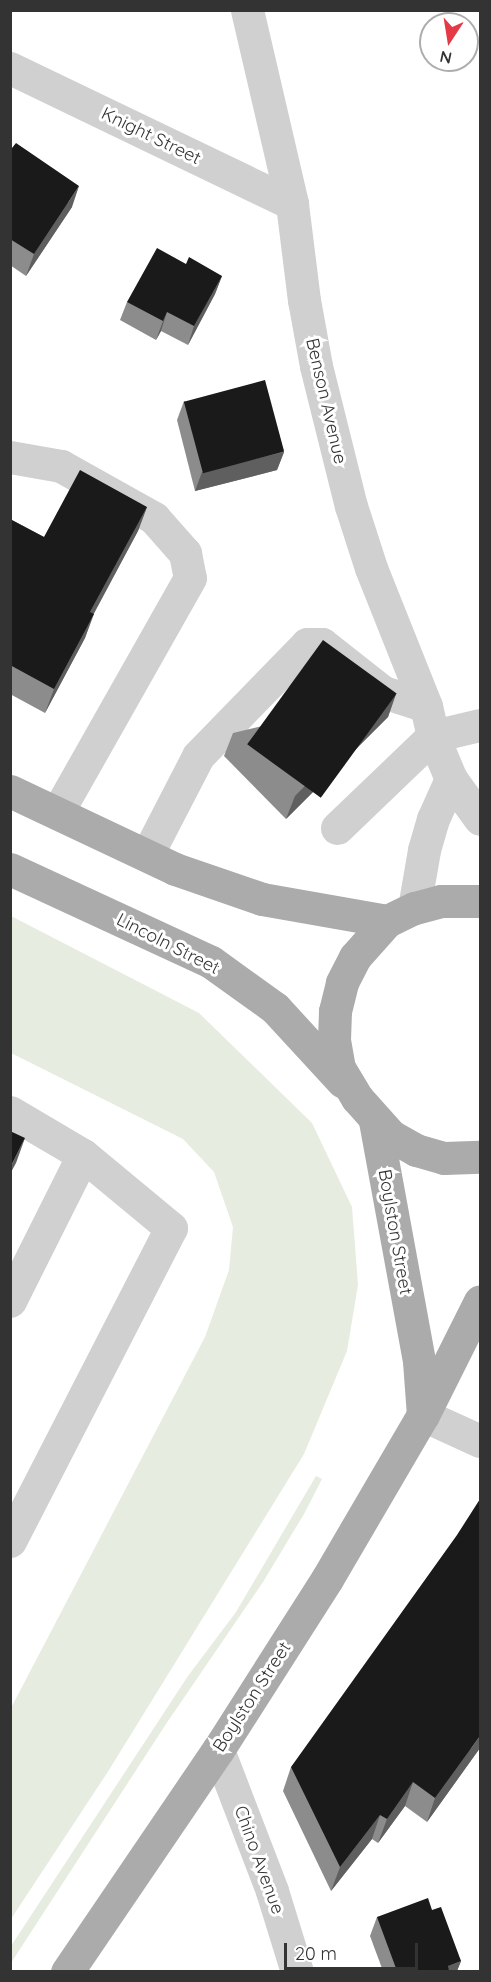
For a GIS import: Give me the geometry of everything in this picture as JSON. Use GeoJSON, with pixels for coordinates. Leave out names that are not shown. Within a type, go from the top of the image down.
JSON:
{"type":"FeatureCollection","features":[{"type":"Feature","properties":{"kind":"main road"},"geometry":{"type":"LineString","coordinates":[[10,791],[175,869],[262,899],[400,914],[441,901],[480,901]]}},
{"type":"Feature","properties":{"kind":"main road","name":"Lincoln Street"},"geometry":{"type":"LineString","coordinates":[[10,870],[210,963],[275,1008],[366,1109]]}},
{"type":"Feature","properties":{"kind":"main road"},"geometry":{"type":"LineString","coordinates":[[400,914],[355,957],[342,983],[335,1011],[334,1040],[339,1068],[366,1109],[391,1136],[416,1150],[444,1158],[480,1157]]}},
{"type":"Feature","properties":{"kind":"main road","name":"Boylston Street"},"geometry":{"type":"LineString","coordinates":[[366,1109],[418,1361],[423,1415]]}},
{"type":"Feature","properties":{"kind":"main road","name":"Boylston Street"},"geometry":{"type":"LineString","coordinates":[[67,1971],[218,1750],[327,1580],[423,1415],[480,1301]]}},
{"type":"Feature","properties":{"kind":"street","name":"Benson Avenue"},"geometry":{"type":"LineString","coordinates":[[247,10],[292,204],[304,300],[316,366],[351,506],[371,568],[451,779],[480,819]]}},
{"type":"Feature","properties":{"kind":"street","name":"Knight Street"},"geometry":{"type":"LineString","coordinates":[[10,68],[292,204]]}},
{"type":"Feature","properties":{"kind":"street"},"geometry":{"type":"LineString","coordinates":[[10,457],[61,466],[154,518],[185,553],[190,578],[57,813]]}},
{"type":"Feature","properties":{"kind":"street"},"geometry":{"type":"LineString","coordinates":[[147,855],[198,756],[307,644],[322,644],[383,692],[430,721],[480,724]]}},
{"type":"Feature","properties":{"kind":"street"},"geometry":{"type":"LineString","coordinates":[[337,828],[430,721]]}},
{"type":"Feature","properties":{"kind":"street"},"geometry":{"type":"LineString","coordinates":[[400,914],[433,819],[451,779]]}},
{"type":"Feature","properties":{"kind":"street"},"geometry":{"type":"LineString","coordinates":[[10,1112],[83,1155],[171,1228],[10,1541]]}},
{"type":"Feature","properties":{"kind":"street"},"geometry":{"type":"LineString","coordinates":[[10,1301],[83,1155]]}},
{"type":"Feature","properties":{"kind":"street"},"geometry":{"type":"LineString","coordinates":[[423,1415],[480,1441]]}},
{"type":"Feature","properties":{"kind":"street","name":"Chino Avenue"},"geometry":{"type":"LineString","coordinates":[[218,1750],[272,1891],[297,1971]]}},
{"type":"Feature","properties":{"kind":"shaded area"},"geometry":{"type":"Polygon","coordinates":[[[11,916],[199,1013],[312,1123],[352,1207],[358,1285],[347,1351],[304,1454],[109,1770],[11,1919],[11,1708],[205,1337],[229,1270],[233,1227],[214,1172],[183,1139],[11,1053],[11,916]]]}},
{"type":"Feature","properties":{"kind":"shaded area"},"geometry":{"type":"Polygon","coordinates":[[[316,1476],[322,1479],[263,1582],[166,1724],[11,1963],[11,1946],[188,1676],[236,1612],[316,1476]]]}},
{"type":"Feature","properties":{"kind":"building"},"geometry":{"type":"Polygon","coordinates":[[[16,143],[79,186],[34,254],[10,239],[10,147],[12,148],[16,143]]]}},
{"type":"Feature","properties":{"kind":"building"},"geometry":{"type":"Polygon","coordinates":[[[157,248],[186,264],[189,257],[222,276],[194,326],[167,312],[163,321],[127,302],[157,248]]]}},
{"type":"Feature","properties":{"kind":"building"},"geometry":{"type":"Polygon","coordinates":[[[265,380],[284,451],[203,473],[184,402],[265,380]]]}},
{"type":"Feature","properties":{"kind":"building"},"geometry":{"type":"Polygon","coordinates":[[[80,470],[147,507],[90,612],[94,614],[54,689],[10,665],[10,519],[44,537],[80,470]]]}},
{"type":"Feature","properties":{"kind":"building"},"geometry":{"type":"Polygon","coordinates":[[[323,640],[397,693],[321,798],[247,744],[323,640]]]}},
{"type":"Feature","properties":{"kind":"building"},"geometry":{"type":"Polygon","coordinates":[[[10,1131],[25,1138],[10,1168],[10,1131]]]}},
{"type":"Feature","properties":{"kind":"building"},"geometry":{"type":"Polygon","coordinates":[[[480,1499],[480,1736],[435,1798],[413,1782],[387,1819],[380,1815],[340,1867],[291,1767],[457,1535],[480,1499]]]}},
{"type":"Feature","properties":{"kind":"building"},"geometry":{"type":"Polygon","coordinates":[[[428,1898],[432,1910],[441,1907],[461,1961],[448,1966],[449,1971],[397,1971],[377,1917],[428,1898]]]}}]}
